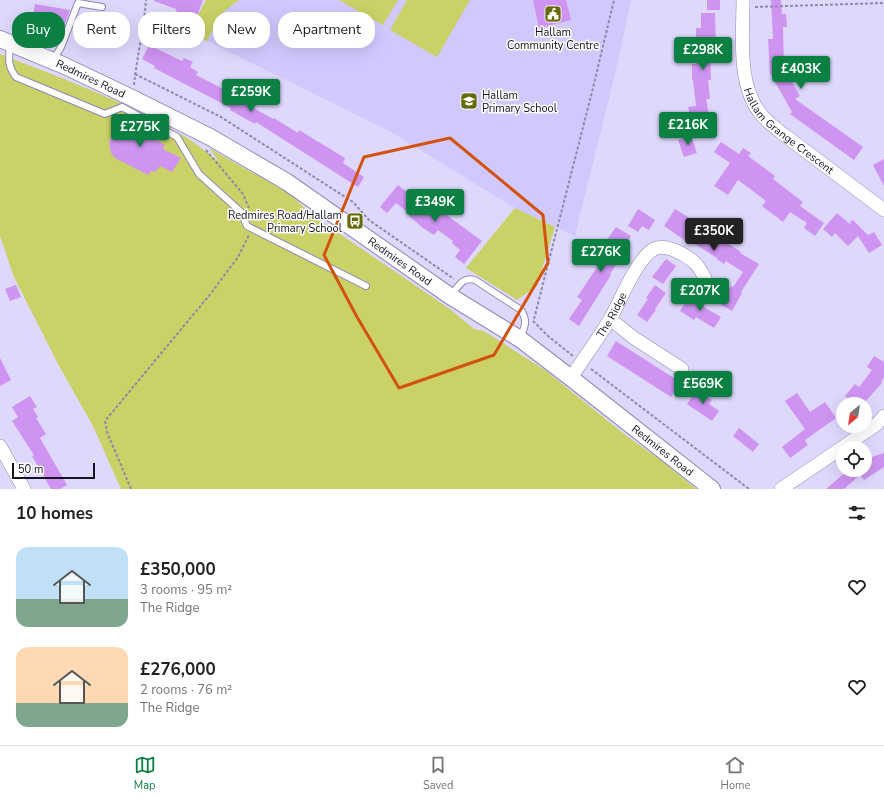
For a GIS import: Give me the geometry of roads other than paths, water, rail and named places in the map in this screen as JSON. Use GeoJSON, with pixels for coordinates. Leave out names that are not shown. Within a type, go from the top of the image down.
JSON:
{"type":"FeatureCollection","features":[{"type":"Feature","properties":{"kind":"street","name":"Hallam Grange Crescent"},"geometry":{"type":"LineString","coordinates":[[743,3],[743,45],[746,80],[751,98],[759,112],[782,134],[884,210]]}},
{"type":"Feature","properties":{"kind":"street","name":"Redmires Road"},"geometry":{"type":"LineString","coordinates":[[5,41],[53,61],[132,98],[210,137],[287,182],[450,296],[524,342],[712,489]]}},
{"type":"Feature","properties":{"kind":"street","name":"The Ridge"},"geometry":{"type":"LineString","coordinates":[[571,378],[610,319],[631,278],[645,256],[654,249],[664,247],[675,250],[694,261],[702,271],[706,281]]}},
{"type":"Feature","properties":{"kind":"street"},"geometry":{"type":"LineString","coordinates":[[610,319],[634,338],[682,369]]}},
{"type":"Feature","properties":{"kind":"street"},"geometry":{"type":"LineString","coordinates":[[780,489],[882,421]]}},
{"type":"Feature","properties":{"kind":"street"},"geometry":{"type":"LineString","coordinates":[[0,446],[24,489]]}},
{"type":"Feature","properties":{"kind":"lane"},"geometry":{"type":"LineString","coordinates":[[53,61],[61,47],[78,3],[102,7]]}},
{"type":"Feature","properties":{"kind":"lane"},"geometry":{"type":"LineString","coordinates":[[5,41],[10,70],[16,77],[105,114],[122,107],[177,137],[199,174],[241,212],[247,226],[366,286]]}},
{"type":"Feature","properties":{"kind":"lane"},"geometry":{"type":"LineString","coordinates":[[450,296],[463,280],[470,278],[475,280],[521,310],[525,317],[526,323],[524,342]]}},
{"type":"Feature","properties":{"kind":"place","name":"Hallam Community Centre"},"geometry":{"type":"Point","coordinates":[553,14]}},
{"type":"Feature","properties":{"kind":"place","name":"Hallam Primary School"},"geometry":{"type":"Point","coordinates":[469,101]}},
{"type":"Feature","properties":{"kind":"place","name":"Redmires Road/Hallam Primary School"},"geometry":{"type":"Point","coordinates":[355,221]}}]}
